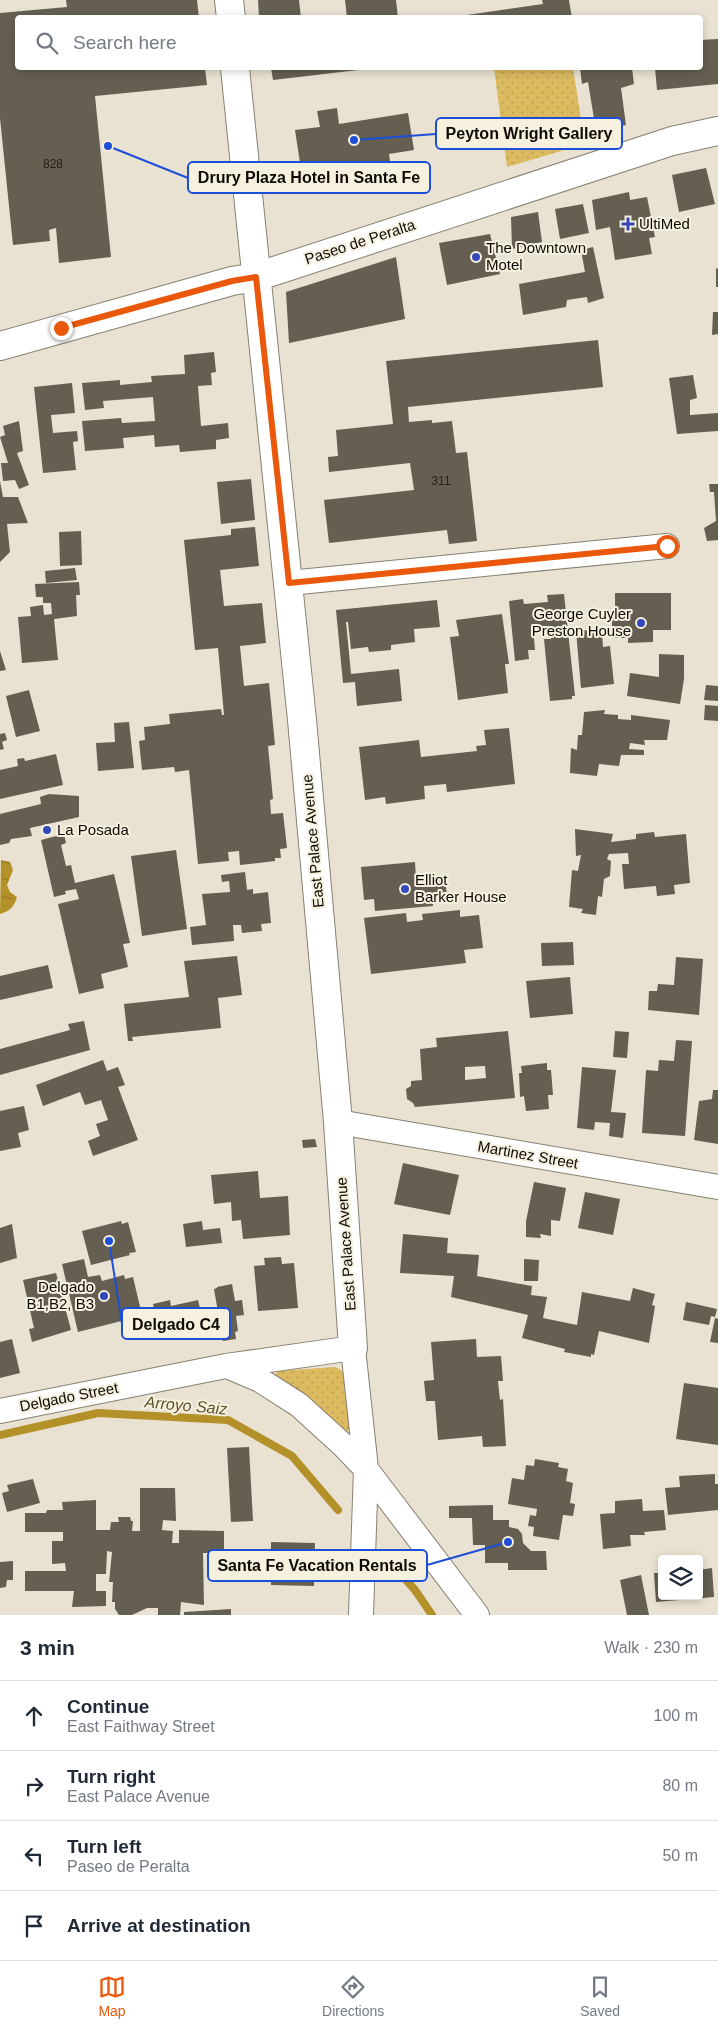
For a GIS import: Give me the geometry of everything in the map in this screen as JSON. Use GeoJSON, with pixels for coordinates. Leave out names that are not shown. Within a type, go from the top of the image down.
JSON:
{"type":"FeatureCollection","features":[{"type":"Feature","properties":{"kind":"street"},"geometry":{"type":"LineString","coordinates":[[229,0],[230,15]]}},
{"type":"Feature","properties":{"kind":"street","name":"East Palace Avenue"},"geometry":{"type":"LineString","coordinates":[[236,70],[289,583],[338,1122],[353,1348],[366,1470],[361,1615]]}},
{"type":"Feature","properties":{"kind":"street","name":"Paseo de Peralta"},"geometry":{"type":"LineString","coordinates":[[0,346],[232,281],[256,277],[672,141],[718,131]]}},
{"type":"Feature","properties":{"kind":"street"},"geometry":{"type":"LineString","coordinates":[[289,583],[667,546]]}},
{"type":"Feature","properties":{"kind":"street","name":"Martinez Street"},"geometry":{"type":"LineString","coordinates":[[338,1122],[718,1187]]}},
{"type":"Feature","properties":{"kind":"street","name":"Delgado Street"},"geometry":{"type":"LineString","coordinates":[[0,1411],[226,1366],[353,1348]]}},
{"type":"Feature","properties":{"kind":"street"},"geometry":{"type":"LineString","coordinates":[[226,1366],[260,1380],[298,1405],[366,1470],[477,1615]]}},
{"type":"Feature","properties":{"kind":"shaded area"},"geometry":{"type":"Polygon","coordinates":[[[494,70],[573,70],[585,144],[507,167],[494,70]]]}},
{"type":"Feature","properties":{"kind":"shaded area"},"geometry":{"type":"Polygon","coordinates":[[[335,1367],[341,1370],[345,1376],[350,1427],[348,1432],[343,1430],[275,1375],[278,1371],[335,1367]]]}},
{"type":"Feature","properties":{"kind":"water"},"geometry":{"type":"Polygon","coordinates":[[[1,860],[10,862],[13,870],[7,885],[10,892],[17,897],[11,908],[0,914],[1,860]]]}},
{"type":"Feature","properties":{"kind":"building"},"geometry":{"type":"Polygon","coordinates":[[[66,0],[197,0],[199,15],[15,15],[15,70],[205,70],[207,85],[95,96],[111,257],[59,263],[56,228],[49,230],[50,241],[13,245],[0,118],[0,13],[67,7],[66,0]]]}},
{"type":"Feature","properties":{"kind":"building"},"geometry":{"type":"Polygon","coordinates":[[[258,0],[299,0],[301,15],[259,15],[258,0]]]}},
{"type":"Feature","properties":{"kind":"building"},"geometry":{"type":"Polygon","coordinates":[[[345,0],[396,0],[398,15],[347,15],[345,0]]]}},
{"type":"Feature","properties":{"kind":"building"},"geometry":{"type":"Polygon","coordinates":[[[542,0],[569,0],[572,15],[467,15],[543,4],[542,0]]]}},
{"type":"Feature","properties":{"kind":"building"},"geometry":{"type":"Polygon","coordinates":[[[718,39],[718,84],[657,90],[655,70],[703,70],[703,40],[718,39]]]}},
{"type":"Feature","properties":{"kind":"building"},"geometry":{"type":"Polygon","coordinates":[[[271,70],[358,70],[273,80],[271,70]]]}},
{"type":"Feature","properties":{"kind":"building"},"geometry":{"type":"Polygon","coordinates":[[[580,70],[632,70],[634,84],[621,88],[626,125],[596,131],[588,82],[582,84],[580,70]]]}},
{"type":"Feature","properties":{"kind":"building"},"geometry":{"type":"Polygon","coordinates":[[[337,108],[339,124],[408,113],[414,150],[389,154],[392,176],[304,189],[295,130],[320,127],[317,111],[337,108]]]}},
{"type":"Feature","properties":{"kind":"building"},"geometry":{"type":"Polygon","coordinates":[[[706,168],[715,204],[679,212],[672,175],[706,168]]]}},
{"type":"Feature","properties":{"kind":"building"},"geometry":{"type":"Polygon","coordinates":[[[629,192],[630,200],[647,197],[655,237],[649,238],[652,254],[615,260],[610,227],[596,230],[592,200],[629,192]]]}},
{"type":"Feature","properties":{"kind":"building"},"geometry":{"type":"Polygon","coordinates":[[[583,204],[589,233],[560,239],[555,209],[583,204]]]}},
{"type":"Feature","properties":{"kind":"building"},"geometry":{"type":"Polygon","coordinates":[[[538,212],[542,242],[512,249],[511,217],[538,212]]]}},
{"type":"Feature","properties":{"kind":"building"},"geometry":{"type":"Polygon","coordinates":[[[490,234],[500,274],[447,285],[439,243],[490,234]]]}},
{"type":"Feature","properties":{"kind":"building"},"geometry":{"type":"Polygon","coordinates":[[[593,247],[604,298],[588,303],[587,297],[567,300],[566,307],[523,315],[519,284],[585,272],[581,250],[593,247]]]}},
{"type":"Feature","properties":{"kind":"building"},"geometry":{"type":"Polygon","coordinates":[[[396,257],[405,319],[289,343],[286,292],[396,257]]]}},
{"type":"Feature","properties":{"kind":"building"},"geometry":{"type":"Polygon","coordinates":[[[716,268],[718,269],[718,287],[716,287],[716,268]]]}},
{"type":"Feature","properties":{"kind":"building"},"geometry":{"type":"Polygon","coordinates":[[[713,312],[718,312],[718,334],[712,335],[713,312]]]}},
{"type":"Feature","properties":{"kind":"building"},"geometry":{"type":"Polygon","coordinates":[[[598,340],[603,387],[408,407],[409,422],[432,420],[432,423],[452,421],[456,453],[467,452],[477,541],[449,544],[447,530],[329,543],[324,500],[414,490],[410,463],[329,472],[328,457],[338,456],[336,430],[393,424],[386,361],[598,340]]]}},
{"type":"Feature","properties":{"kind":"building"},"geometry":{"type":"Polygon","coordinates":[[[214,352],[216,372],[211,373],[212,385],[198,386],[201,426],[228,423],[229,438],[216,440],[216,449],[180,452],[179,445],[155,447],[154,435],[123,438],[124,448],[85,451],[82,421],[121,418],[122,423],[155,421],[153,397],[103,401],[104,408],[85,410],[82,383],[120,380],[120,385],[152,382],[151,376],[185,374],[184,355],[214,352]]]}},
{"type":"Feature","properties":{"kind":"building"},"geometry":{"type":"Polygon","coordinates":[[[693,375],[697,398],[690,400],[690,415],[718,413],[718,431],[677,434],[669,378],[693,375]]]}},
{"type":"Feature","properties":{"kind":"building"},"geometry":{"type":"Polygon","coordinates":[[[72,383],[75,413],[51,415],[53,433],[77,431],[78,441],[73,442],[76,470],[43,473],[34,387],[72,383]]]}},
{"type":"Feature","properties":{"kind":"building"},"geometry":{"type":"Polygon","coordinates":[[[19,421],[23,451],[17,453],[29,485],[19,489],[15,480],[3,481],[1,463],[8,463],[0,437],[5,435],[3,426],[19,421]]]}},
{"type":"Feature","properties":{"kind":"building"},"geometry":{"type":"Polygon","coordinates":[[[251,479],[255,520],[221,524],[217,482],[251,479]]]}},
{"type":"Feature","properties":{"kind":"building"},"geometry":{"type":"Polygon","coordinates":[[[0,481],[3,497],[18,497],[28,523],[7,524],[10,552],[0,562],[0,481]]]}},
{"type":"Feature","properties":{"kind":"building"},"geometry":{"type":"Polygon","coordinates":[[[709,484],[718,484],[718,540],[707,541],[704,528],[716,521],[714,492],[710,492],[709,484]]]}},
{"type":"Feature","properties":{"kind":"building"},"geometry":{"type":"Polygon","coordinates":[[[255,527],[259,566],[220,570],[224,606],[262,603],[266,643],[240,646],[244,686],[269,683],[275,745],[268,746],[273,799],[270,800],[271,814],[283,813],[287,848],[280,849],[281,858],[275,858],[275,861],[240,865],[239,851],[228,852],[229,861],[198,864],[189,770],[175,772],[174,767],[142,770],[139,741],[145,740],[144,727],[170,724],[169,714],[221,709],[222,715],[224,715],[218,648],[195,650],[184,540],[231,535],[231,529],[255,527]]]}},
{"type":"Feature","properties":{"kind":"building"},"geometry":{"type":"Polygon","coordinates":[[[81,531],[82,565],[60,566],[59,532],[81,531]]]}},
{"type":"Feature","properties":{"kind":"building"},"geometry":{"type":"Polygon","coordinates":[[[75,568],[77,580],[46,583],[45,571],[75,568]]]}},
{"type":"Feature","properties":{"kind":"building"},"geometry":{"type":"Polygon","coordinates":[[[79,582],[80,595],[76,595],[77,616],[54,619],[58,660],[22,663],[18,617],[31,616],[30,607],[43,605],[44,615],[52,614],[51,603],[43,603],[43,597],[36,597],[35,584],[79,582]]]}},
{"type":"Feature","properties":{"kind":"building","name":"George Cuyler Preston House"},"geometry":{"type":"Polygon","coordinates":[[[615,593],[671,593],[671,630],[653,630],[653,642],[628,643],[628,638],[612,638],[612,616],[615,616],[615,593]]]}},
{"type":"Feature","properties":{"kind":"building"},"geometry":{"type":"Polygon","coordinates":[[[564,594],[575,696],[572,696],[572,699],[550,701],[544,639],[551,639],[550,626],[533,628],[535,650],[528,650],[529,659],[515,661],[509,601],[523,599],[524,604],[548,602],[547,595],[564,594]]]}},
{"type":"Feature","properties":{"kind":"building"},"geometry":{"type":"Polygon","coordinates":[[[437,600],[440,627],[414,629],[415,642],[391,645],[391,650],[369,652],[368,647],[351,649],[348,622],[346,622],[351,674],[399,669],[402,701],[357,706],[355,682],[343,683],[336,610],[437,600]]]}},
{"type":"Feature","properties":{"kind":"building"},"geometry":{"type":"Polygon","coordinates":[[[502,614],[509,664],[505,664],[508,693],[458,700],[450,637],[459,636],[456,620],[502,614]]]}},
{"type":"Feature","properties":{"kind":"building"},"geometry":{"type":"Polygon","coordinates":[[[592,630],[592,633],[602,632],[603,647],[610,646],[614,684],[581,688],[576,631],[592,630]]]}},
{"type":"Feature","properties":{"kind":"building"},"geometry":{"type":"Polygon","coordinates":[[[0,651],[6,670],[0,671],[0,651]]]}},
{"type":"Feature","properties":{"kind":"building"},"geometry":{"type":"Polygon","coordinates":[[[659,654],[684,655],[684,679],[680,704],[627,696],[630,673],[659,677],[659,654]]]}},
{"type":"Feature","properties":{"kind":"building"},"geometry":{"type":"Polygon","coordinates":[[[706,685],[718,686],[718,701],[704,700],[706,685]]]}},
{"type":"Feature","properties":{"kind":"building"},"geometry":{"type":"Polygon","coordinates":[[[29,690],[40,731],[16,737],[6,696],[29,690]]]}},
{"type":"Feature","properties":{"kind":"building"},"geometry":{"type":"Polygon","coordinates":[[[705,705],[718,706],[718,721],[704,720],[705,705]]]}},
{"type":"Feature","properties":{"kind":"building"},"geometry":{"type":"Polygon","coordinates":[[[605,710],[604,714],[618,715],[618,719],[631,720],[631,715],[670,720],[667,740],[644,740],[645,745],[630,743],[629,749],[644,750],[644,755],[621,755],[619,766],[599,764],[597,776],[570,773],[571,748],[577,750],[578,735],[582,735],[584,712],[605,710]]]}},
{"type":"Feature","properties":{"kind":"building"},"geometry":{"type":"Polygon","coordinates":[[[129,722],[134,768],[98,771],[96,743],[115,742],[114,723],[129,722]]]}},
{"type":"Feature","properties":{"kind":"building"},"geometry":{"type":"Polygon","coordinates":[[[509,728],[515,784],[447,792],[446,784],[424,786],[425,799],[386,804],[385,797],[365,800],[359,747],[419,740],[421,757],[477,751],[476,746],[486,745],[484,730],[509,728]]]}},
{"type":"Feature","properties":{"kind":"building"},"geometry":{"type":"Polygon","coordinates":[[[5,733],[7,740],[2,742],[4,749],[0,750],[0,734],[5,733]]]}},
{"type":"Feature","properties":{"kind":"building"},"geometry":{"type":"Polygon","coordinates":[[[56,754],[63,785],[0,799],[0,770],[18,766],[17,759],[24,758],[25,761],[56,754]]]}},
{"type":"Feature","properties":{"kind":"building"},"geometry":{"type":"Polygon","coordinates":[[[49,794],[79,796],[79,817],[30,828],[32,836],[11,839],[9,843],[0,845],[0,814],[41,804],[40,797],[49,794]]]}},
{"type":"Feature","properties":{"kind":"building"},"geometry":{"type":"Polygon","coordinates":[[[575,829],[613,834],[611,842],[636,839],[636,834],[654,832],[655,837],[686,834],[690,883],[674,885],[675,894],[657,896],[656,886],[624,889],[622,864],[629,864],[628,853],[609,854],[607,859],[611,861],[610,876],[604,879],[602,897],[598,896],[596,915],[581,913],[583,909],[569,907],[572,870],[578,871],[581,855],[576,856],[575,829]]]}},
{"type":"Feature","properties":{"kind":"building"},"geometry":{"type":"Polygon","coordinates":[[[64,834],[66,843],[61,845],[66,866],[71,865],[75,883],[114,874],[130,943],[123,944],[128,967],[101,974],[104,988],[79,994],[58,904],[79,899],[76,889],[65,891],[66,894],[54,897],[41,840],[64,834]]]}},
{"type":"Feature","properties":{"kind":"building"},"geometry":{"type":"Polygon","coordinates":[[[176,850],[187,929],[142,936],[131,856],[176,850]]]}},
{"type":"Feature","properties":{"kind":"building","name":"Elliot Barker House"},"geometry":{"type":"Polygon","coordinates":[[[415,862],[416,879],[445,876],[447,898],[433,900],[433,906],[375,911],[374,899],[364,900],[361,867],[415,862]]]}},
{"type":"Feature","properties":{"kind":"building"},"geometry":{"type":"Polygon","coordinates":[[[245,872],[247,890],[253,889],[253,894],[268,892],[271,923],[261,924],[262,931],[242,933],[241,925],[233,925],[234,941],[192,945],[190,927],[206,925],[202,894],[230,892],[229,881],[222,882],[221,875],[245,872]]]}},
{"type":"Feature","properties":{"kind":"building"},"geometry":{"type":"Polygon","coordinates":[[[460,910],[460,917],[479,915],[483,948],[464,950],[466,963],[371,974],[364,918],[406,913],[407,922],[423,920],[422,914],[460,910]]]}},
{"type":"Feature","properties":{"kind":"building"},"geometry":{"type":"Polygon","coordinates":[[[573,942],[574,965],[542,966],[541,943],[573,942]]]}},
{"type":"Feature","properties":{"kind":"building"},"geometry":{"type":"Polygon","coordinates":[[[237,956],[242,995],[218,998],[221,1028],[132,1037],[133,1041],[128,1041],[124,1004],[189,997],[184,961],[237,956]]]}},
{"type":"Feature","properties":{"kind":"building"},"geometry":{"type":"Polygon","coordinates":[[[676,957],[703,959],[699,1015],[648,1010],[649,991],[657,991],[658,984],[674,985],[676,957]]]}},
{"type":"Feature","properties":{"kind":"building"},"geometry":{"type":"Polygon","coordinates":[[[48,965],[53,988],[0,1000],[0,976],[48,965]]]}},
{"type":"Feature","properties":{"kind":"building"},"geometry":{"type":"Polygon","coordinates":[[[570,977],[573,1014],[530,1018],[526,981],[570,977]]]}},
{"type":"Feature","properties":{"kind":"building"},"geometry":{"type":"Polygon","coordinates":[[[84,1021],[90,1050],[0,1075],[0,1049],[70,1030],[68,1024],[84,1021]]]}},
{"type":"Feature","properties":{"kind":"building"},"geometry":{"type":"Polygon","coordinates":[[[508,1031],[515,1098],[415,1107],[407,1099],[406,1089],[411,1086],[411,1081],[422,1080],[420,1049],[437,1047],[436,1038],[508,1031]],[[485,1066],[465,1067],[465,1080],[486,1078],[485,1066]]]}},
{"type":"Feature","properties":{"kind":"building"},"geometry":{"type":"Polygon","coordinates":[[[615,1031],[629,1032],[627,1058],[613,1057],[615,1031]]]}},
{"type":"Feature","properties":{"kind":"building"},"geometry":{"type":"Polygon","coordinates":[[[676,1040],[692,1041],[685,1136],[642,1133],[646,1070],[658,1071],[659,1060],[674,1061],[676,1040]]]}},
{"type":"Feature","properties":{"kind":"building"},"geometry":{"type":"Polygon","coordinates":[[[103,1060],[107,1071],[118,1067],[125,1085],[118,1087],[138,1140],[93,1156],[88,1141],[100,1136],[96,1124],[108,1120],[101,1100],[85,1105],[80,1092],[43,1106],[36,1085],[103,1060]]]}},
{"type":"Feature","properties":{"kind":"building"},"geometry":{"type":"Polygon","coordinates":[[[547,1063],[547,1070],[551,1070],[553,1095],[548,1095],[549,1109],[526,1111],[524,1096],[520,1097],[519,1073],[522,1073],[521,1066],[547,1063]]]}},
{"type":"Feature","properties":{"kind":"building"},"geometry":{"type":"Polygon","coordinates":[[[582,1067],[616,1070],[611,1112],[626,1113],[623,1138],[609,1136],[610,1123],[595,1122],[594,1130],[577,1128],[582,1067]]]}},
{"type":"Feature","properties":{"kind":"building"},"geometry":{"type":"Polygon","coordinates":[[[713,1090],[718,1090],[718,1144],[694,1140],[699,1101],[712,1099],[713,1090]]]}},
{"type":"Feature","properties":{"kind":"building"},"geometry":{"type":"Polygon","coordinates":[[[24,1106],[29,1130],[18,1133],[21,1147],[0,1151],[0,1111],[24,1106]]]}},
{"type":"Feature","properties":{"kind":"building"},"geometry":{"type":"Polygon","coordinates":[[[315,1139],[317,1147],[303,1148],[302,1140],[315,1139]]]}},
{"type":"Feature","properties":{"kind":"building"},"geometry":{"type":"Polygon","coordinates":[[[403,1163],[459,1175],[450,1215],[394,1204],[403,1163]]]}},
{"type":"Feature","properties":{"kind":"building"},"geometry":{"type":"Polygon","coordinates":[[[258,1171],[260,1198],[288,1196],[290,1235],[243,1239],[241,1220],[232,1221],[231,1202],[214,1204],[211,1175],[258,1171]]]}},
{"type":"Feature","properties":{"kind":"building"},"geometry":{"type":"Polygon","coordinates":[[[534,1182],[566,1188],[560,1221],[551,1220],[551,1236],[540,1234],[541,1238],[526,1237],[526,1221],[534,1182]]]}},
{"type":"Feature","properties":{"kind":"building"},"geometry":{"type":"Polygon","coordinates":[[[585,1192],[620,1199],[613,1235],[578,1228],[585,1192]]]}},
{"type":"Feature","properties":{"kind":"building"},"geometry":{"type":"Polygon","coordinates":[[[121,1221],[122,1224],[128,1222],[136,1252],[91,1265],[82,1231],[121,1221]]]}},
{"type":"Feature","properties":{"kind":"building"},"geometry":{"type":"Polygon","coordinates":[[[202,1221],[203,1230],[220,1228],[222,1243],[186,1247],[183,1224],[202,1221]]]}},
{"type":"Feature","properties":{"kind":"building"},"geometry":{"type":"Polygon","coordinates":[[[12,1224],[17,1258],[0,1263],[0,1228],[12,1224]]]}},
{"type":"Feature","properties":{"kind":"building"},"geometry":{"type":"Polygon","coordinates":[[[403,1234],[448,1238],[447,1253],[479,1255],[477,1276],[532,1286],[531,1295],[547,1297],[543,1318],[577,1325],[582,1292],[630,1301],[633,1288],[655,1294],[652,1305],[655,1306],[649,1343],[599,1331],[594,1355],[591,1354],[591,1357],[564,1352],[565,1349],[522,1338],[528,1315],[451,1297],[454,1276],[400,1273],[403,1234]]]}},
{"type":"Feature","properties":{"kind":"building"},"geometry":{"type":"Polygon","coordinates":[[[281,1257],[282,1264],[294,1263],[298,1308],[258,1311],[254,1266],[265,1265],[264,1258],[281,1257]]]}},
{"type":"Feature","properties":{"kind":"building","name":"Delgado B1,B2, B3"},"geometry":{"type":"Polygon","coordinates":[[[84,1259],[88,1277],[100,1275],[102,1281],[124,1275],[125,1279],[133,1277],[141,1311],[133,1313],[133,1318],[78,1332],[62,1264],[84,1259]]]}},
{"type":"Feature","properties":{"kind":"building"},"geometry":{"type":"Polygon","coordinates":[[[524,1259],[539,1260],[538,1281],[524,1281],[524,1259]]]}},
{"type":"Feature","properties":{"kind":"building"},"geometry":{"type":"Polygon","coordinates":[[[56,1273],[71,1330],[32,1342],[29,1329],[34,1328],[23,1280],[56,1273]]]}},
{"type":"Feature","properties":{"kind":"building"},"geometry":{"type":"Polygon","coordinates":[[[232,1284],[235,1301],[242,1300],[244,1315],[236,1316],[238,1331],[235,1332],[236,1339],[223,1341],[214,1289],[232,1284]]]}},
{"type":"Feature","properties":{"kind":"building"},"geometry":{"type":"Polygon","coordinates":[[[170,1300],[171,1306],[198,1300],[205,1329],[177,1335],[174,1323],[158,1326],[153,1304],[170,1300]]]}},
{"type":"Feature","properties":{"kind":"building"},"geometry":{"type":"Polygon","coordinates":[[[686,1302],[717,1309],[715,1317],[711,1316],[709,1325],[683,1320],[686,1302]]]}},
{"type":"Feature","properties":{"kind":"building"},"geometry":{"type":"Polygon","coordinates":[[[715,1318],[718,1319],[718,1343],[710,1342],[715,1318]]]}},
{"type":"Feature","properties":{"kind":"building"},"geometry":{"type":"Polygon","coordinates":[[[12,1339],[20,1373],[0,1378],[0,1342],[12,1339]]]}},
{"type":"Feature","properties":{"kind":"building"},"geometry":{"type":"Polygon","coordinates":[[[476,1339],[477,1357],[501,1356],[503,1381],[498,1381],[500,1400],[503,1399],[506,1446],[483,1447],[482,1436],[438,1440],[435,1401],[426,1401],[424,1381],[434,1380],[431,1342],[476,1339]]]}},
{"type":"Feature","properties":{"kind":"building"},"geometry":{"type":"Polygon","coordinates":[[[684,1383],[718,1388],[718,1445],[676,1439],[684,1383]]]}},
{"type":"Feature","properties":{"kind":"building"},"geometry":{"type":"Polygon","coordinates":[[[249,1447],[253,1521],[231,1522],[227,1448],[249,1447]]]}},
{"type":"Feature","properties":{"kind":"building"},"geometry":{"type":"Polygon","coordinates":[[[535,1459],[559,1463],[558,1467],[568,1469],[566,1481],[573,1483],[570,1503],[575,1504],[573,1516],[563,1515],[559,1540],[533,1536],[534,1527],[528,1526],[530,1515],[536,1516],[537,1509],[508,1504],[512,1478],[524,1480],[526,1465],[534,1466],[535,1459]]]}},
{"type":"Feature","properties":{"kind":"building"},"geometry":{"type":"Polygon","coordinates":[[[715,1474],[715,1484],[718,1484],[718,1510],[668,1515],[665,1488],[680,1487],[679,1476],[715,1474]]]}},
{"type":"Feature","properties":{"kind":"building"},"geometry":{"type":"Polygon","coordinates":[[[33,1479],[40,1503],[7,1512],[2,1493],[9,1491],[7,1485],[33,1479]]]}},
{"type":"Feature","properties":{"kind":"building"},"geometry":{"type":"Polygon","coordinates":[[[140,1488],[175,1488],[176,1521],[163,1520],[162,1530],[173,1531],[172,1543],[179,1543],[179,1530],[224,1531],[224,1553],[203,1553],[204,1605],[181,1602],[180,1615],[158,1615],[158,1608],[147,1608],[132,1615],[119,1615],[115,1609],[115,1602],[112,1602],[113,1582],[109,1582],[112,1552],[107,1551],[106,1574],[96,1574],[96,1591],[106,1591],[106,1606],[72,1607],[74,1591],[25,1591],[25,1571],[66,1571],[65,1563],[52,1564],[52,1541],[63,1541],[63,1532],[25,1532],[25,1513],[46,1513],[47,1510],[63,1510],[62,1502],[96,1500],[96,1530],[110,1530],[111,1522],[119,1522],[118,1517],[130,1517],[131,1521],[133,1521],[132,1531],[140,1531],[140,1488]]]}},
{"type":"Feature","properties":{"kind":"building"},"geometry":{"type":"Polygon","coordinates":[[[642,1499],[643,1511],[664,1510],[666,1530],[644,1532],[645,1535],[630,1535],[631,1546],[603,1549],[600,1514],[615,1513],[615,1501],[642,1499]]]}},
{"type":"Feature","properties":{"kind":"building"},"geometry":{"type":"Polygon","coordinates":[[[493,1505],[493,1520],[509,1520],[509,1527],[518,1529],[522,1534],[523,1543],[531,1551],[546,1551],[547,1570],[508,1570],[508,1563],[485,1563],[485,1545],[473,1545],[472,1518],[449,1518],[449,1506],[493,1505]]]}},
{"type":"Feature","properties":{"kind":"building"},"geometry":{"type":"Polygon","coordinates":[[[271,1542],[315,1543],[314,1586],[271,1585],[271,1542]]]}},
{"type":"Feature","properties":{"kind":"building"},"geometry":{"type":"Polygon","coordinates":[[[256,1549],[269,1549],[269,1581],[257,1580],[256,1549]]]}},
{"type":"Feature","properties":{"kind":"building"},"geometry":{"type":"Polygon","coordinates":[[[13,1561],[13,1580],[7,1580],[6,1587],[0,1588],[0,1562],[13,1561]]]}},
{"type":"Feature","properties":{"kind":"building"},"geometry":{"type":"Polygon","coordinates":[[[712,1568],[714,1597],[703,1598],[703,1569],[712,1568]]]}},
{"type":"Feature","properties":{"kind":"building"},"geometry":{"type":"Polygon","coordinates":[[[654,1573],[658,1573],[658,1600],[679,1600],[656,1602],[654,1573]]]}},
{"type":"Feature","properties":{"kind":"building"},"geometry":{"type":"Polygon","coordinates":[[[641,1575],[649,1615],[627,1615],[620,1580],[641,1575]]]}},
{"type":"Feature","properties":{"kind":"building"},"geometry":{"type":"Polygon","coordinates":[[[231,1609],[231,1615],[184,1615],[184,1612],[231,1609]]]}},
{"type":"Feature","properties":{"kind":"waterway","name":"Arroyo Saiz"},"geometry":{"type":"LineString","coordinates":[[0,1435],[98,1413],[228,1420],[292,1456],[338,1510]]}},
{"type":"Feature","properties":{"kind":"waterway","name":"Arroyo Saiz"},"geometry":{"type":"LineString","coordinates":[[383,1554],[415,1590],[432,1615]]}},
{"type":"Feature","properties":{"kind":"place","name":"Peyton Wright Gallery"},"geometry":{"type":"Point","coordinates":[354,140]}},
{"type":"Feature","properties":{"kind":"place","name":"Drury Plaza Hotel in Santa Fe"},"geometry":{"type":"Point","coordinates":[108,146]}},
{"type":"Feature","properties":{"kind":"place","name":"UltiMed"},"geometry":{"type":"Point","coordinates":[628,224]}},
{"type":"Feature","properties":{"kind":"place","name":"The Downtown Motel"},"geometry":{"type":"Point","coordinates":[476,257]}},
{"type":"Feature","properties":{"kind":"place","name":"George Cuyler Preston House"},"geometry":{"type":"Point","coordinates":[641,623]}},
{"type":"Feature","properties":{"kind":"place","name":"La Posada"},"geometry":{"type":"Point","coordinates":[47,830]}},
{"type":"Feature","properties":{"kind":"place","name":"Elliot Barker House"},"geometry":{"type":"Point","coordinates":[405,889]}},
{"type":"Feature","properties":{"kind":"place","name":"Delgado C4"},"geometry":{"type":"Point","coordinates":[109,1241]}},
{"type":"Feature","properties":{"kind":"place","name":"Delgado B1,B2, B3"},"geometry":{"type":"Point","coordinates":[104,1296]}},
{"type":"Feature","properties":{"kind":"place","name":"Santa Fe Vacation Rentals"},"geometry":{"type":"Point","coordinates":[508,1542]}},
{"type":"Feature","properties":{"kind":"route"},"geometry":{"type":"LineString","coordinates":[[61,328],[232,281],[256,277],[289,583],[667,546]]}}]}
